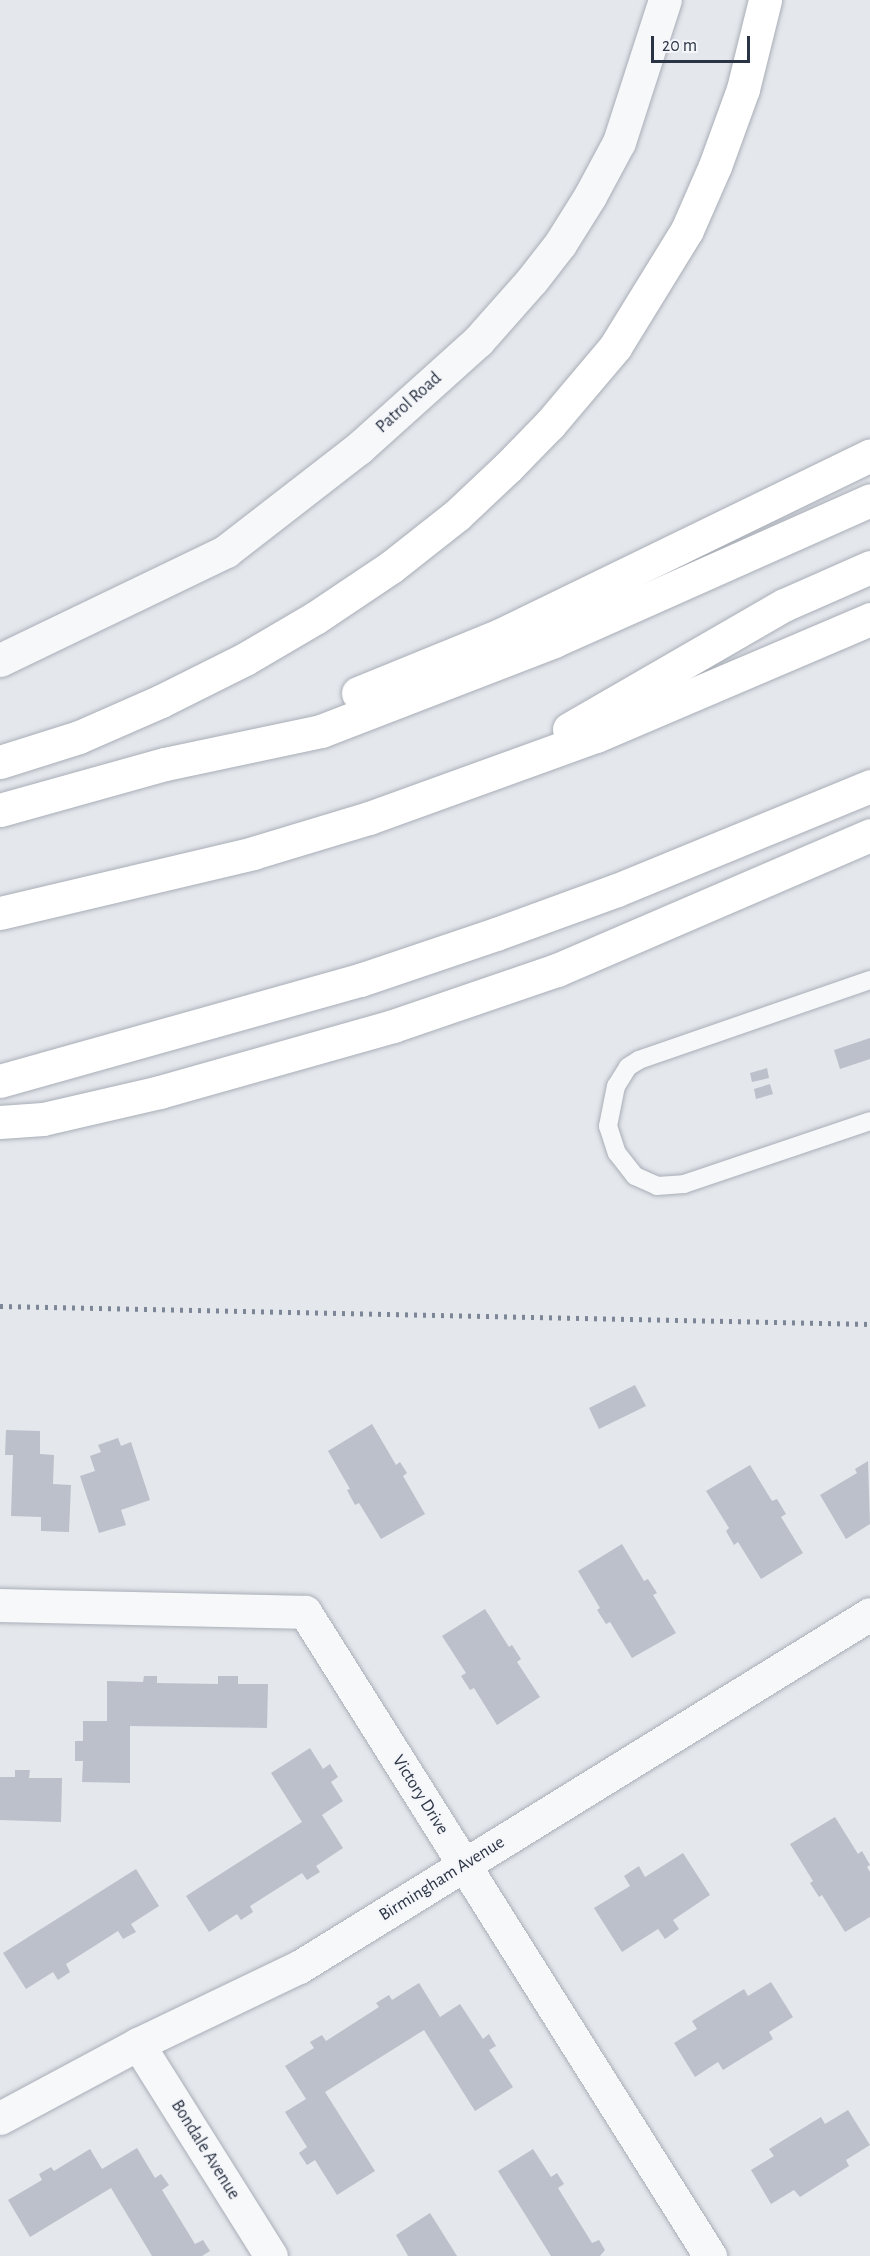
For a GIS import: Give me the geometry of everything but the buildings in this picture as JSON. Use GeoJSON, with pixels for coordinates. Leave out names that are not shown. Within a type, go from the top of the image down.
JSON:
{"type":"FeatureCollection","features":[{"type":"Feature","properties":{"kind":"highway"},"geometry":{"type":"LineString","coordinates":[[0,762],[79,737],[161,701],[245,659],[315,618],[391,567],[457,515],[508,467],[550,424],[615,347],[687,230],[715,166],[743,89],[765,0]]}},
{"type":"Feature","properties":{"kind":"highway"},"geometry":{"type":"LineString","coordinates":[[165,764],[386,682],[500,635],[870,455]]}},
{"type":"Feature","properties":{"kind":"highway"},"geometry":{"type":"LineString","coordinates":[[0,810],[165,764],[321,731],[554,641],[870,500]]}},
{"type":"Feature","properties":{"kind":"highway"},"geometry":{"type":"LineString","coordinates":[[481,779],[784,605],[870,567]]}},
{"type":"Feature","properties":{"kind":"highway"},"geometry":{"type":"LineString","coordinates":[[0,913],[253,853],[369,818],[596,736],[870,619]]}},
{"type":"Feature","properties":{"kind":"highway"},"geometry":{"type":"LineString","coordinates":[[0,1081],[360,980],[496,934],[617,890],[870,786]]}},
{"type":"Feature","properties":{"kind":"highway"},"geometry":{"type":"LineString","coordinates":[[0,1122],[43,1119],[160,1092],[393,1026],[557,970],[870,835]]}},
{"type":"Feature","properties":{"kind":"street","name":"Patrol Road"},"geometry":{"type":"LineString","coordinates":[[0,660],[226,551],[359,448],[478,341],[546,262],[590,196],[619,142],[665,0]]}},
{"type":"Feature","properties":{"kind":"street","name":"Victory Drive"},"geometry":{"type":"LineString","coordinates":[[0,1605],[305,1612],[710,2256]]}},
{"type":"Feature","properties":{"kind":"street","name":"Birmingham Avenue"},"geometry":{"type":"LineString","coordinates":[[0,2118],[138,2044],[299,1967],[870,1614]]}},
{"type":"Feature","properties":{"kind":"street","name":"Bondale Avenue"},"geometry":{"type":"LineString","coordinates":[[138,2044],[272,2256]]}},
{"type":"Feature","properties":{"kind":"lane"},"geometry":{"type":"LineString","coordinates":[[870,980],[639,1060],[628,1067],[616,1086],[608,1126],[617,1153],[635,1176],[657,1186],[684,1184],[870,1121]]}},
{"type":"Feature","properties":{"kind":"railway"},"geometry":{"type":"LineString","coordinates":[[0,1306],[870,1324]]}}]}
